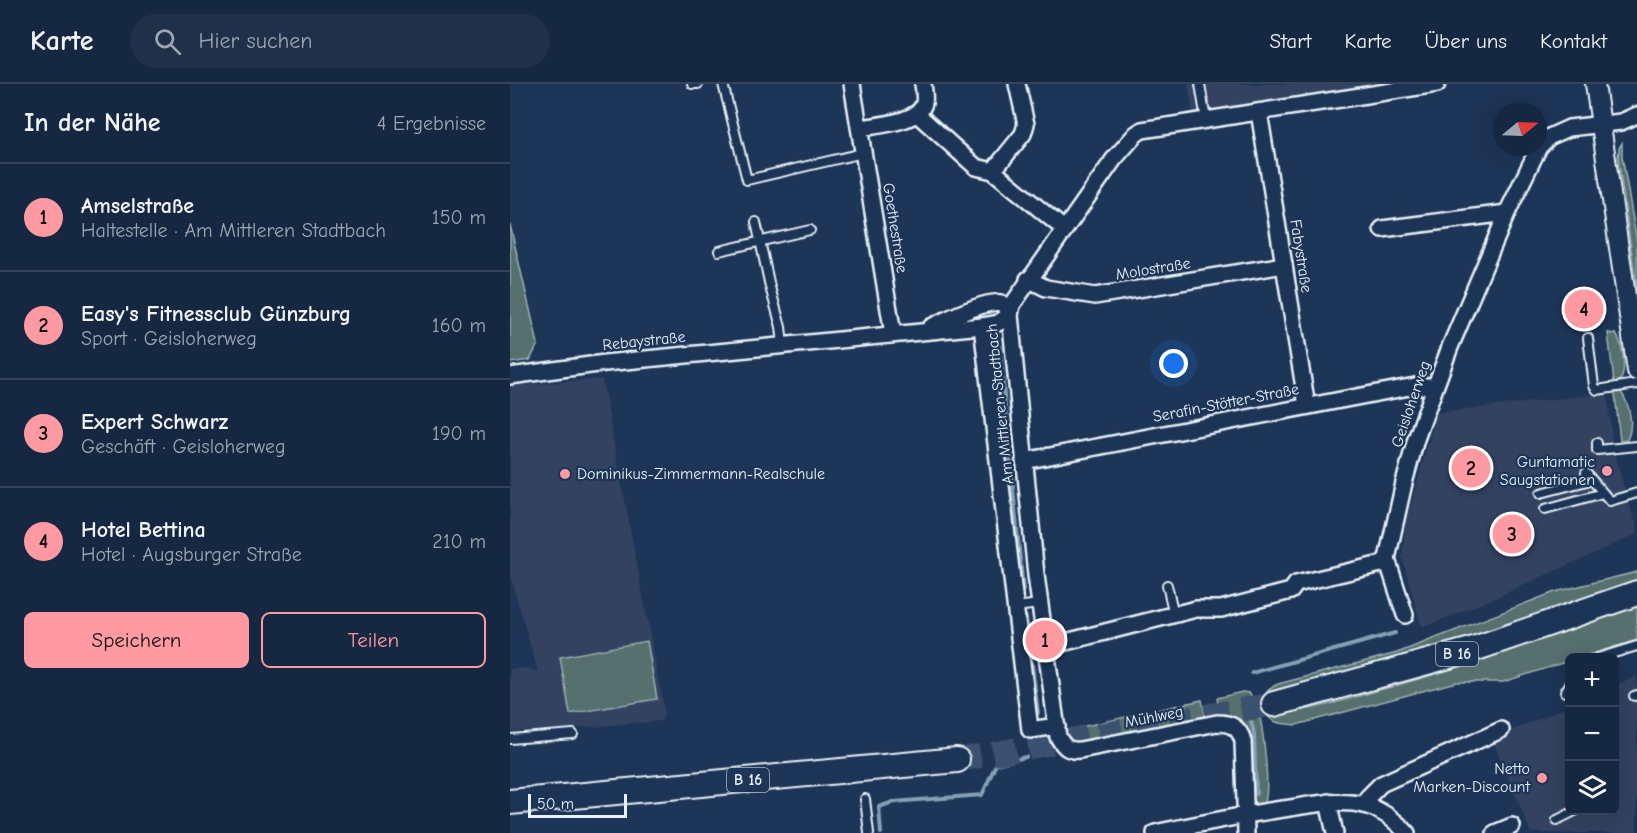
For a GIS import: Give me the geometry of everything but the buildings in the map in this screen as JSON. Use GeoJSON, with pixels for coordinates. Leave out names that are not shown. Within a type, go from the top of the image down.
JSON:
{"type":"FeatureCollection","features":[{"type":"Feature","properties":{"kind":"main road","name":"B 16"},"geometry":{"type":"LineString","coordinates":[[1274,704],[1471,650],[1637,593]]}},
{"type":"Feature","properties":{"kind":"main road","name":"B 16"},"geometry":{"type":"LineString","coordinates":[[510,802],[957,760]]}},
{"type":"Feature","properties":{"kind":"street","name":"Goethestraße"},"geometry":{"type":"LineString","coordinates":[[852,84],[893,334]]}},
{"type":"Feature","properties":{"kind":"street"},"geometry":{"type":"LineString","coordinates":[[860,128],[909,118],[917,114],[924,104],[923,84]]}},
{"type":"Feature","properties":{"kind":"street"},"geometry":{"type":"LineString","coordinates":[[993,171],[1023,134],[1026,124],[1017,84]]}},
{"type":"Feature","properties":{"kind":"street"},"geometry":{"type":"LineString","coordinates":[[1206,120],[1437,84]]}},
{"type":"Feature","properties":{"kind":"street"},"geometry":{"type":"LineString","coordinates":[[1595,84],[1637,371]]}},
{"type":"Feature","properties":{"kind":"street","name":"Fabystraße"},"geometry":{"type":"LineString","coordinates":[[1259,112],[1307,406]]}},
{"type":"Feature","properties":{"kind":"street"},"geometry":{"type":"LineString","coordinates":[[917,114],[976,167],[993,171],[1064,229]]}},
{"type":"Feature","properties":{"kind":"street","name":"Geisloherweg"},"geometry":{"type":"LineString","coordinates":[[1387,559],[1414,447],[1435,386],[1468,302],[1539,147],[1549,137],[1569,128],[1621,122],[1637,115]]}},
{"type":"Feature","properties":{"kind":"street","name":"Am Mittleren Stadtbach"},"geometry":{"type":"LineString","coordinates":[[1071,751],[1058,737],[1040,604],[1010,315],[1012,305],[1114,159],[1136,134],[1150,128],[1206,120]]}},
{"type":"Feature","properties":{"kind":"street"},"geometry":{"type":"LineString","coordinates":[[1382,229],[1507,213]]}},
{"type":"Feature","properties":{"kind":"street","name":"Molostraße"},"geometry":{"type":"LineString","coordinates":[[1028,279],[1046,288],[1095,296],[1284,265]]}},
{"type":"Feature","properties":{"kind":"street","name":"Rebaystraße"},"geometry":{"type":"LineString","coordinates":[[511,377],[605,363],[893,334],[922,332],[982,326],[998,323],[1010,315],[1001,303],[979,306],[922,332]]}},
{"type":"Feature","properties":{"kind":"street","name":"Am Mittleren Stadtbach"},"geometry":{"type":"LineString","coordinates":[[982,326],[1030,730],[1057,726]]}},
{"type":"Feature","properties":{"kind":"street","name":"Serafin-Stötter-Straße"},"geometry":{"type":"LineString","coordinates":[[1024,461],[1415,386],[1435,386]]}},
{"type":"Feature","properties":{"kind":"street"},"geometry":{"type":"LineString","coordinates":[[1046,646],[1196,609],[1221,609],[1242,604],[1292,591],[1296,584],[1381,564],[1387,559],[1405,615]]}},
{"type":"Feature","properties":{"kind":"street","name":"Mühlweg"},"geometry":{"type":"LineString","coordinates":[[1071,751],[1217,723],[1231,724],[1241,734],[1245,814]]}},
{"type":"Feature","properties":{"kind":"street"},"geometry":{"type":"LineString","coordinates":[[1364,805],[1368,797],[1381,784],[1501,730]]}},
{"type":"Feature","properties":{"kind":"street"},"geometry":{"type":"LineString","coordinates":[[1328,802],[1335,833]]}},
{"type":"Feature","properties":{"kind":"street"},"geometry":{"type":"LineString","coordinates":[[1155,833],[1245,814],[1328,802],[1344,802],[1364,805],[1386,815],[1407,833]]}},
{"type":"Feature","properties":{"kind":"street"},"geometry":{"type":"LineString","coordinates":[[1245,814],[1246,833]]}},
{"type":"Feature","properties":{"kind":"street"},"geometry":{"type":"LineString","coordinates":[[1495,833],[1512,826]]}},
{"type":"Feature","properties":{"kind":"lane"},"geometry":{"type":"LineString","coordinates":[[692,84],[698,84]]}},
{"type":"Feature","properties":{"kind":"lane"},"geometry":{"type":"LineString","coordinates":[[723,84],[747,180],[865,153]]}},
{"type":"Feature","properties":{"kind":"lane"},"geometry":{"type":"LineString","coordinates":[[1200,84],[1206,120]]}},
{"type":"Feature","properties":{"kind":"lane"},"geometry":{"type":"LineString","coordinates":[[756,222],[781,327],[783,345]]}},
{"type":"Feature","properties":{"kind":"lane"},"geometry":{"type":"LineString","coordinates":[[719,251],[810,230]]}},
{"type":"Feature","properties":{"kind":"lane"},"geometry":{"type":"LineString","coordinates":[[1588,338],[1594,386],[1597,390],[1637,384]]}},
{"type":"Feature","properties":{"kind":"lane"},"geometry":{"type":"LineString","coordinates":[[1597,443],[1597,450],[1637,446]]}},
{"type":"Feature","properties":{"kind":"lane"},"geometry":{"type":"LineString","coordinates":[[1542,493],[1588,477],[1610,501],[1637,493]]}},
{"type":"Feature","properties":{"kind":"lane"},"geometry":{"type":"LineString","coordinates":[[1545,509],[1603,493]]}},
{"type":"Feature","properties":{"kind":"lane"},"geometry":{"type":"LineString","coordinates":[[1167,585],[1174,615]]}},
{"type":"Feature","properties":{"kind":"lane"},"geometry":{"type":"LineString","coordinates":[[1016,607],[1040,604]]}},
{"type":"Feature","properties":{"kind":"lane"},"geometry":{"type":"LineString","coordinates":[[1612,653],[1637,646]]}},
{"type":"Feature","properties":{"kind":"lane"},"geometry":{"type":"LineString","coordinates":[[510,739],[573,734]]}},
{"type":"Feature","properties":{"kind":"lane"},"geometry":{"type":"LineString","coordinates":[[865,799],[869,833]]}},
{"type":"Feature","properties":{"kind":"lane"},"geometry":{"type":"LineString","coordinates":[[1557,820],[1567,815]]}},
{"type":"Feature","properties":{"kind":"shaded area"},"geometry":{"type":"Polygon","coordinates":[[[1188,84],[1400,84],[1193,116],[1188,84]]]}},
{"type":"Feature","properties":{"kind":"shaded area","name":"Dominikus-Zimmermann-Realschule"},"geometry":{"type":"Polygon","coordinates":[[[602,379],[665,714],[661,721],[553,730],[510,731],[510,669],[528,668],[538,672],[510,575],[510,386],[602,379]]]}},
{"type":"Feature","properties":{"kind":"shaded area"},"geometry":{"type":"Polygon","coordinates":[[[1607,393],[1613,446],[1637,526],[1637,534],[1502,595],[1422,628],[1402,558],[1406,521],[1437,413],[1607,393]]]}},
{"type":"Feature","properties":{"kind":"shaded area"},"geometry":{"type":"Polygon","coordinates":[[[1637,676],[1637,833],[1531,833],[1492,739],[1565,708],[1565,815],[1619,815],[1619,684],[1637,676]]]}},
{"type":"Feature","properties":{"kind":"green space"},"geometry":{"type":"Polygon","coordinates":[[[1622,143],[1622,156],[1637,242],[1637,290],[1618,158],[1622,143]]]}},
{"type":"Feature","properties":{"kind":"green space"},"geometry":{"type":"Polygon","coordinates":[[[510,225],[538,344],[530,360],[510,363],[510,225]]]}},
{"type":"Feature","properties":{"kind":"green space"},"geometry":{"type":"Polygon","coordinates":[[[1608,333],[1616,334],[1622,351],[1624,364],[1620,381],[1614,382],[1608,333]]]}},
{"type":"Feature","properties":{"kind":"green space"},"geometry":{"type":"Polygon","coordinates":[[[1621,392],[1629,409],[1631,422],[1627,440],[1620,441],[1615,393],[1621,392]]]}},
{"type":"Feature","properties":{"kind":"green space"},"geometry":{"type":"Polygon","coordinates":[[[1637,572],[1637,583],[1285,713],[1324,706],[1450,670],[1637,606],[1637,640],[1594,653],[1565,653],[1565,662],[1503,682],[1456,682],[1296,725],[1276,722],[1265,713],[1264,697],[1278,684],[1397,653],[1555,592],[1637,572]]]}},
{"type":"Feature","properties":{"kind":"green space"},"geometry":{"type":"Polygon","coordinates":[[[647,641],[657,699],[570,714],[560,657],[647,641]]]}},
{"type":"Feature","properties":{"kind":"green space"},"geometry":{"type":"Polygon","coordinates":[[[1242,692],[1249,693],[1255,700],[1263,736],[1266,793],[1265,802],[1260,805],[1253,802],[1251,797],[1249,736],[1244,726],[1213,718],[1212,711],[1218,705],[1217,698],[1242,692]]]}},
{"type":"Feature","properties":{"kind":"green space"},"geometry":{"type":"Polygon","coordinates":[[[1202,700],[1206,720],[1082,745],[1071,741],[1063,731],[1202,700]]]}},
{"type":"Feature","properties":{"kind":"waterway"},"geometry":{"type":"LineString","coordinates":[[999,345],[1023,590]]}},
{"type":"Feature","properties":{"kind":"waterway"},"geometry":{"type":"LineString","coordinates":[[1026,617],[1038,713]]}},
{"type":"Feature","properties":{"kind":"waterway"},"geometry":{"type":"LineString","coordinates":[[1252,673],[1395,633]]}},
{"type":"Feature","properties":{"kind":"waterway"},"geometry":{"type":"LineString","coordinates":[[1246,702],[1254,733],[1256,794]]}},
{"type":"Feature","properties":{"kind":"waterway"},"geometry":{"type":"LineString","coordinates":[[1038,754],[1044,753],[1042,741]]}},
{"type":"Feature","properties":{"kind":"waterway"},"geometry":{"type":"LineString","coordinates":[[881,833],[879,807],[893,802],[982,795],[996,764],[1026,757]]}},
{"type":"Feature","properties":{"kind":"tunnel"},"geometry":{"type":"LineString","coordinates":[[957,760],[1274,704]]}},
{"type":"Feature","properties":{"kind":"place","name":"Hotel Bettina"},"geometry":{"type":"Point","coordinates":[1584,309]}},
{"type":"Feature","properties":{"kind":"place","name":"Easy's Fitnessclub Günzburg"},"geometry":{"type":"Point","coordinates":[1471,468]}},
{"type":"Feature","properties":{"kind":"place","name":"Guntamatic Saugstationen"},"geometry":{"type":"Point","coordinates":[1607,471]}},
{"type":"Feature","properties":{"kind":"place","name":"Dominikus-Zimmermann-Realschule"},"geometry":{"type":"Point","coordinates":[565,474]}},
{"type":"Feature","properties":{"kind":"place","name":"Expert Schwarz"},"geometry":{"type":"Point","coordinates":[1512,534]}},
{"type":"Feature","properties":{"kind":"place","name":"Amselstraße"},"geometry":{"type":"Point","coordinates":[1045,640]}},
{"type":"Feature","properties":{"kind":"place","name":"Netto Marken-Discount"},"geometry":{"type":"Point","coordinates":[1542,778]}}]}
